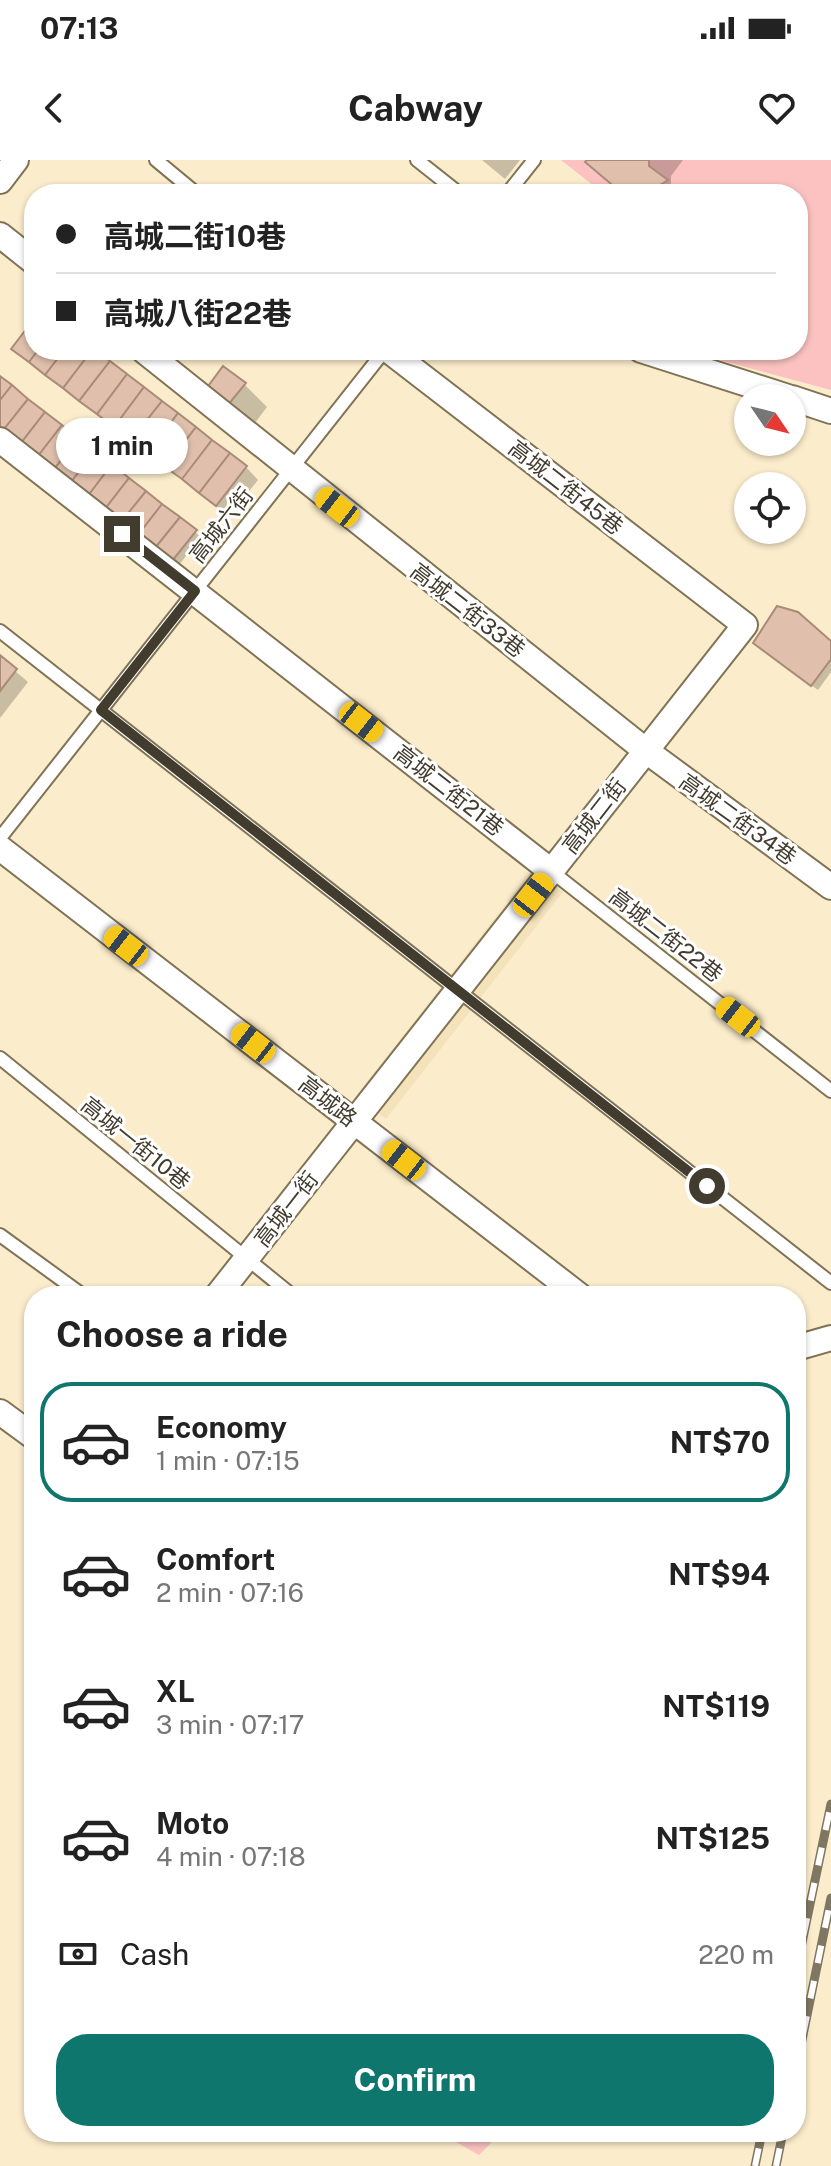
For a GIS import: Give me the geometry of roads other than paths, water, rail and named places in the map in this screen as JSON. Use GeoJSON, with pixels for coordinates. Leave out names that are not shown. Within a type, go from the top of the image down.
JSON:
{"type":"FeatureCollection","features":[{"type":"Feature","properties":{"kind":"street"},"geometry":{"type":"LineString","coordinates":[[0,181],[16,160]]}},
{"type":"Feature","properties":{"kind":"street"},"geometry":{"type":"LineString","coordinates":[[0,235],[24,254]]}},
{"type":"Feature","properties":{"kind":"street","name":"高城二街33巷"},"geometry":{"type":"LineString","coordinates":[[155,360],[645,750]]}},
{"type":"Feature","properties":{"kind":"street","name":"高城二街45巷"},"geometry":{"type":"LineString","coordinates":[[400,360],[745,625]]}},
{"type":"Feature","properties":{"kind":"street"},"geometry":{"type":"LineString","coordinates":[[672,360],[748,384]]}},
{"type":"Feature","properties":{"kind":"street"},"geometry":{"type":"LineString","coordinates":[[806,403],[831,411]]}},
{"type":"Feature","properties":{"kind":"street","name":"高城二街21巷"},"geometry":{"type":"LineString","coordinates":[[0,440],[551,871]]}},
{"type":"Feature","properties":{"kind":"street","name":"高城二街"},"geometry":{"type":"LineString","coordinates":[[354,1121],[745,625]]}},
{"type":"Feature","properties":{"kind":"street","name":"高城二街34巷"},"geometry":{"type":"LineString","coordinates":[[645,750],[831,887]]}},
{"type":"Feature","properties":{"kind":"street","name":"高城路"},"geometry":{"type":"LineString","coordinates":[[0,848],[567,1286]]}},
{"type":"Feature","properties":{"kind":"street","name":"高城一街"},"geometry":{"type":"LineString","coordinates":[[225,1286],[354,1121]]}},
{"type":"Feature","properties":{"kind":"street"},"geometry":{"type":"LineString","coordinates":[[806,1345],[831,1338]]}},
{"type":"Feature","properties":{"kind":"street"},"geometry":{"type":"LineString","coordinates":[[0,1412],[24,1430]]}},
{"type":"Feature","properties":{"kind":"lane"},"geometry":{"type":"LineString","coordinates":[[156,160],[185,184]]}},
{"type":"Feature","properties":{"kind":"lane"},"geometry":{"type":"LineString","coordinates":[[417,160],[447,184]]}},
{"type":"Feature","properties":{"kind":"lane"},"geometry":{"type":"LineString","coordinates":[[515,184],[534,160]]}},
{"type":"Feature","properties":{"kind":"lane","name":"高城六街"},"geometry":{"type":"LineString","coordinates":[[0,838],[379,360]]}},
{"type":"Feature","properties":{"kind":"lane"},"geometry":{"type":"LineString","coordinates":[[0,631],[831,1283]]}},
{"type":"Feature","properties":{"kind":"lane","name":"高城二街22巷"},"geometry":{"type":"LineString","coordinates":[[551,871],[831,1091]]}},
{"type":"Feature","properties":{"kind":"lane","name":"高城一街10巷"},"geometry":{"type":"LineString","coordinates":[[0,1058],[280,1286]]}},
{"type":"Feature","properties":{"kind":"lane"},"geometry":{"type":"LineString","coordinates":[[0,1235],[70,1286]]}},
{"type":"Feature","properties":{"kind":"railway"},"geometry":{"type":"LineString","coordinates":[[806,1923],[831,1804]]}},
{"type":"Feature","properties":{"kind":"railway"},"geometry":{"type":"LineString","coordinates":[[806,2020],[831,1898]]}},
{"type":"Feature","properties":{"kind":"railway"},"geometry":{"type":"LineString","coordinates":[[755,2166],[760,2142]]}},
{"type":"Feature","properties":{"kind":"railway"},"geometry":{"type":"LineString","coordinates":[[776,2166],[781,2142]]}}]}
